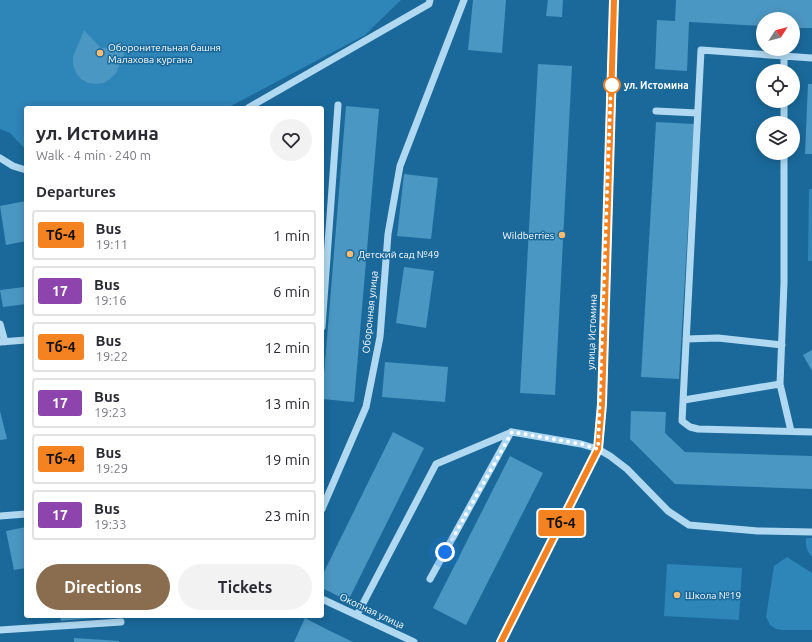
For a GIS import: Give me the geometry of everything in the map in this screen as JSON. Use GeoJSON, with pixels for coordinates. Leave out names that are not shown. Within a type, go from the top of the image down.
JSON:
{"type":"FeatureCollection","features":[{"type":"Feature","properties":{"kind":"main road","name":"улица Истомина"},"geometry":{"type":"LineString","coordinates":[[501,642],[598,449],[602,396],[614,1]]}},
{"type":"Feature","properties":{"kind":"street"},"geometry":{"type":"LineString","coordinates":[[251,106],[429,4],[430,0]]}},
{"type":"Feature","properties":{"kind":"street","name":"Оборонная улица"},"geometry":{"type":"LineString","coordinates":[[324,504],[366,407],[380,337],[388,234],[400,166],[464,0]]}},
{"type":"Feature","properties":{"kind":"street"},"geometry":{"type":"LineString","coordinates":[[756,54],[700,50],[682,421],[690,427],[698,429],[812,432]]}},
{"type":"Feature","properties":{"kind":"street"},"geometry":{"type":"LineString","coordinates":[[784,64],[784,56],[812,58]]}},
{"type":"Feature","properties":{"kind":"street"},"geometry":{"type":"LineString","coordinates":[[324,300],[338,105]]}},
{"type":"Feature","properties":{"kind":"street"},"geometry":{"type":"LineString","coordinates":[[656,111],[697,113]]}},
{"type":"Feature","properties":{"kind":"street"},"geometry":{"type":"LineString","coordinates":[[0,158],[13,166],[24,169]]}},
{"type":"Feature","properties":{"kind":"street"},"geometry":{"type":"LineString","coordinates":[[784,160],[784,283],[780,384],[792,431]]}},
{"type":"Feature","properties":{"kind":"street"},"geometry":{"type":"LineString","coordinates":[[0,324],[2,342],[24,340]]}},
{"type":"Feature","properties":{"kind":"street"},"geometry":{"type":"LineString","coordinates":[[686,339],[718,338],[782,345]]}},
{"type":"Feature","properties":{"kind":"street"},"geometry":{"type":"LineString","coordinates":[[684,400],[780,384]]}},
{"type":"Feature","properties":{"kind":"street"},"geometry":{"type":"LineString","coordinates":[[430,579],[512,432]]}},
{"type":"Feature","properties":{"kind":"street"},"geometry":{"type":"LineString","coordinates":[[357,615],[436,464],[512,432],[581,444],[598,449],[627,468],[668,511],[689,525],[812,532]]}},
{"type":"Feature","properties":{"kind":"street"},"geometry":{"type":"LineString","coordinates":[[0,516],[24,514]]}},
{"type":"Feature","properties":{"kind":"street","name":"Окопная улица"},"geometry":{"type":"LineString","coordinates":[[324,600],[414,642]]}},
{"type":"Feature","properties":{"kind":"street"},"geometry":{"type":"LineString","coordinates":[[0,630],[121,622]]}},
{"type":"Feature","properties":{"kind":"shaded area"},"geometry":{"type":"Polygon","coordinates":[[[0,0],[401,0],[365,35],[231,106],[24,106],[24,148],[10,133],[0,129],[0,0]]]}},
{"type":"Feature","properties":{"kind":"shaded area"},"geometry":{"type":"Polygon","coordinates":[[[809,189],[812,189],[812,261],[808,261],[809,189]]]}},
{"type":"Feature","properties":{"kind":"shaded area"},"geometry":{"type":"Polygon","coordinates":[[[806,538],[812,538],[812,557],[807,549],[806,538]]]}},
{"type":"Feature","properties":{"kind":"shaded area"},"geometry":{"type":"Polygon","coordinates":[[[787,557],[812,573],[812,630],[776,629],[770,625],[766,617],[774,566],[787,557]]]}},
{"type":"Feature","properties":{"kind":"shaded area"},"geometry":{"type":"Polygon","coordinates":[[[667,564],[742,568],[739,620],[664,616],[667,564]]]}},
{"type":"Feature","properties":{"kind":"building"},"geometry":{"type":"Polygon","coordinates":[[[473,0],[506,0],[502,53],[468,50],[473,0]]]}},
{"type":"Feature","properties":{"kind":"building"},"geometry":{"type":"Polygon","coordinates":[[[548,0],[563,0],[562,17],[546,16],[548,0]]]}},
{"type":"Feature","properties":{"kind":"building"},"geometry":{"type":"Polygon","coordinates":[[[676,0],[812,0],[812,28],[800,28],[800,12],[756,12],[756,26],[689,22],[687,71],[655,69],[657,20],[675,21],[676,0]]]}},
{"type":"Feature","properties":{"kind":"building","name":"Оборонительная башня Малахова кургана"},"geometry":{"type":"Polygon","coordinates":[[[84,30],[101,48],[127,47],[116,73],[104,83],[88,83],[81,79],[76,73],[73,65],[73,57],[84,30]]]}},
{"type":"Feature","properties":{"kind":"building"},"geometry":{"type":"Polygon","coordinates":[[[538,64],[572,66],[555,395],[520,393],[538,64]]]}},
{"type":"Feature","properties":{"kind":"building"},"geometry":{"type":"Polygon","coordinates":[[[808,84],[812,84],[812,154],[805,154],[808,84]]]}},
{"type":"Feature","properties":{"kind":"building","name":"Детский сад №49"},"geometry":{"type":"Polygon","coordinates":[[[346,106],[379,109],[354,402],[324,399],[324,375],[346,106]]]}},
{"type":"Feature","properties":{"kind":"building"},"geometry":{"type":"Polygon","coordinates":[[[656,122],[694,124],[679,379],[641,377],[656,122]]]}},
{"type":"Feature","properties":{"kind":"building"},"geometry":{"type":"Polygon","coordinates":[[[404,174],[438,178],[431,239],[397,236],[404,174]]]}},
{"type":"Feature","properties":{"kind":"building"},"geometry":{"type":"Polygon","coordinates":[[[24,201],[24,241],[6,245],[0,206],[24,201]]]}},
{"type":"Feature","properties":{"kind":"building"},"geometry":{"type":"Polygon","coordinates":[[[404,267],[434,271],[426,328],[396,323],[404,267]]]}},
{"type":"Feature","properties":{"kind":"building"},"geometry":{"type":"Polygon","coordinates":[[[24,287],[24,304],[3,307],[0,290],[24,287]]]}},
{"type":"Feature","properties":{"kind":"building"},"geometry":{"type":"Polygon","coordinates":[[[812,350],[812,371],[803,355],[812,350]]]}},
{"type":"Feature","properties":{"kind":"building"},"geometry":{"type":"Polygon","coordinates":[[[385,362],[448,367],[445,402],[382,397],[385,362]]]}},
{"type":"Feature","properties":{"kind":"building"},"geometry":{"type":"Polygon","coordinates":[[[0,411],[7,439],[0,440],[0,411]]]}},
{"type":"Feature","properties":{"kind":"building"},"geometry":{"type":"Polygon","coordinates":[[[631,411],[666,412],[665,433],[685,452],[812,456],[812,489],[675,484],[630,439],[631,411]]]}},
{"type":"Feature","properties":{"kind":"building"},"geometry":{"type":"Polygon","coordinates":[[[393,432],[424,448],[348,601],[324,589],[324,572],[393,432]]]}},
{"type":"Feature","properties":{"kind":"building"},"geometry":{"type":"Polygon","coordinates":[[[510,456],[543,473],[466,625],[433,608],[510,456]]]}},
{"type":"Feature","properties":{"kind":"building"},"geometry":{"type":"Polygon","coordinates":[[[24,527],[24,568],[14,570],[6,531],[24,527]]]}},
{"type":"Feature","properties":{"kind":"building"},"geometry":{"type":"Polygon","coordinates":[[[60,618],[93,618],[61,621],[60,618]]]}},
{"type":"Feature","properties":{"kind":"building"},"geometry":{"type":"Polygon","coordinates":[[[305,618],[328,630],[353,642],[294,642],[305,618]]]}},
{"type":"Feature","properties":{"kind":"building"},"geometry":{"type":"Polygon","coordinates":[[[74,638],[119,641],[119,642],[74,642],[74,638]]]}},
{"type":"Feature","properties":{"kind":"bus line","name":"Тб-4"},"geometry":{"type":"LineString","coordinates":[[501,642],[598,449],[602,404],[614,0]]}},
{"type":"Feature","properties":{"kind":"place","name":"Оборонительная башня Малахова кургана"},"geometry":{"type":"Point","coordinates":[100,53]}},
{"type":"Feature","properties":{"kind":"place","name":"ул. Истомина"},"geometry":{"type":"Point","coordinates":[612,85]}},
{"type":"Feature","properties":{"kind":"place","name":"Wildberries"},"geometry":{"type":"Point","coordinates":[562,235]}},
{"type":"Feature","properties":{"kind":"place","name":"Детский сад №49"},"geometry":{"type":"Point","coordinates":[350,254]}},
{"type":"Feature","properties":{"kind":"place","name":"Школа №19"},"geometry":{"type":"Point","coordinates":[677,595]}},
{"type":"Feature","properties":{"kind":"route"},"geometry":{"type":"LineString","coordinates":[[445,552],[512,432],[581,444],[598,449],[611,82],[612,85]]}}]}
